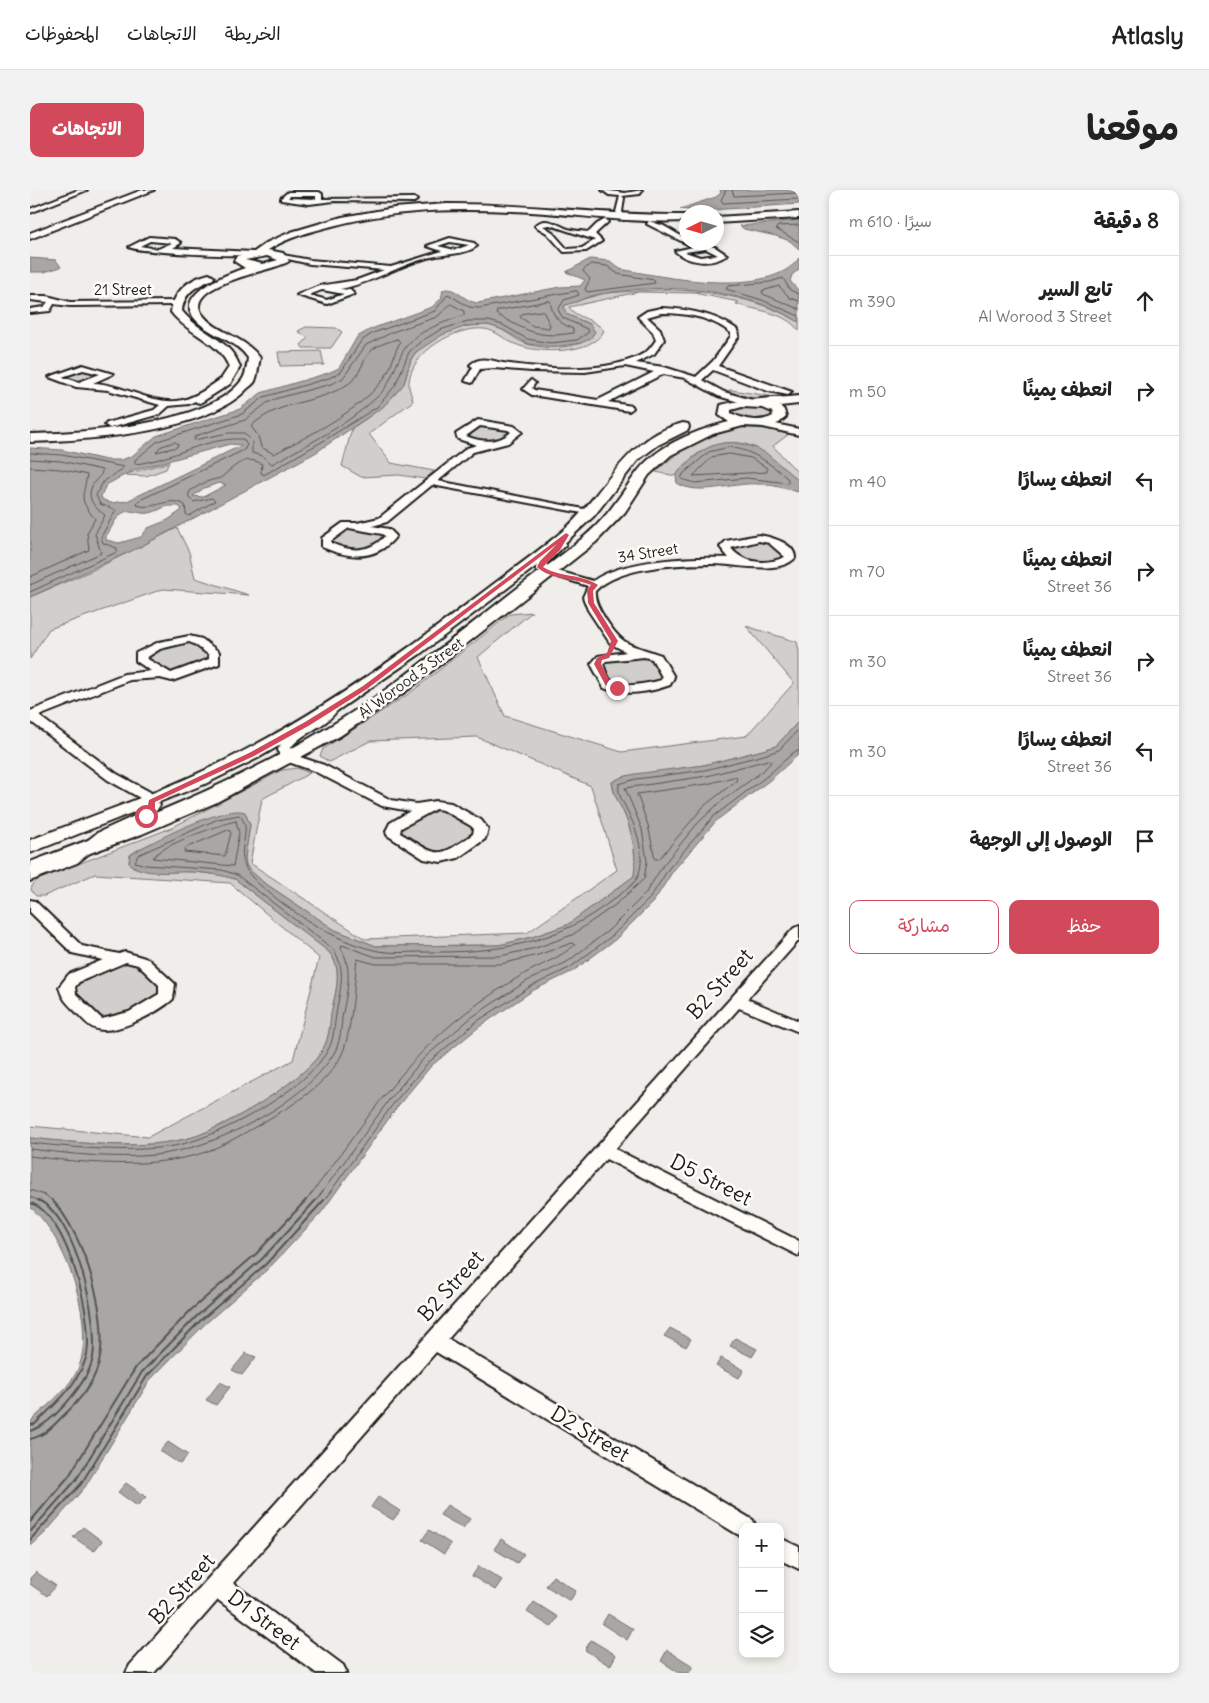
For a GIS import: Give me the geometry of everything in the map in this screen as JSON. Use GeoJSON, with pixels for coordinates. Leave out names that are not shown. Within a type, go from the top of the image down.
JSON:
{"type":"FeatureCollection","features":[{"type":"Feature","properties":{"kind":"street"},"geometry":{"type":"LineString","coordinates":[[30,211],[84,190]]}},
{"type":"Feature","properties":{"kind":"street"},"geometry":{"type":"LineString","coordinates":[[31,234],[136,190]]}},
{"type":"Feature","properties":{"kind":"street"},"geometry":{"type":"LineString","coordinates":[[31,234],[150,190]]}},
{"type":"Feature","properties":{"kind":"street"},"geometry":{"type":"LineString","coordinates":[[605,190],[621,198],[630,194]]}},
{"type":"Feature","properties":{"kind":"street"},"geometry":{"type":"LineString","coordinates":[[612,194],[638,193],[639,190]]}},
{"type":"Feature","properties":{"kind":"street"},"geometry":{"type":"LineString","coordinates":[[400,191],[414,200],[416,208]]}},
{"type":"Feature","properties":{"kind":"street"},"geometry":{"type":"LineString","coordinates":[[320,198],[414,200]]}},
{"type":"Feature","properties":{"kind":"street"},"geometry":{"type":"LineString","coordinates":[[621,198],[625,216]]}},
{"type":"Feature","properties":{"kind":"street"},"geometry":{"type":"LineString","coordinates":[[30,202],[46,205]]}},
{"type":"Feature","properties":{"kind":"street"},"geometry":{"type":"LineString","coordinates":[[30,431],[55,432],[148,417],[182,407],[219,387],[231,374],[234,366],[233,359],[221,345],[197,332],[179,318],[176,311],[176,303],[182,294],[195,283],[240,262],[240,258],[256,254],[284,239],[323,225],[361,216],[416,208],[522,208],[603,219],[649,223],[679,223]]}},
{"type":"Feature","properties":{"kind":"street"},"geometry":{"type":"LineString","coordinates":[[724,215],[770,210],[799,210]]}},
{"type":"Feature","properties":{"kind":"street"},"geometry":{"type":"LineString","coordinates":[[745,212],[799,210]]}},
{"type":"Feature","properties":{"kind":"street"},"geometry":{"type":"LineString","coordinates":[[281,256],[291,245],[322,232],[398,216],[444,212],[502,212],[590,222],[625,216]]}},
{"type":"Feature","properties":{"kind":"street"},"geometry":{"type":"LineString","coordinates":[[724,220],[799,215]]}},
{"type":"Feature","properties":{"kind":"street"},"geometry":{"type":"LineString","coordinates":[[580,234],[596,218],[625,216],[679,218]]}},
{"type":"Feature","properties":{"kind":"street"},"geometry":{"type":"LineString","coordinates":[[590,235],[603,219]]}},
{"type":"Feature","properties":{"kind":"street"},"geometry":{"type":"LineString","coordinates":[[553,223],[567,231],[590,235],[598,238],[599,241],[584,250],[566,251],[561,248],[549,232],[538,225],[553,223]]}},
{"type":"Feature","properties":{"kind":"street"},"geometry":{"type":"LineString","coordinates":[[649,223],[664,229],[679,241]]}},
{"type":"Feature","properties":{"kind":"street"},"geometry":{"type":"LineString","coordinates":[[664,229],[668,225],[679,223]]}},
{"type":"Feature","properties":{"kind":"street"},"geometry":{"type":"LineString","coordinates":[[185,249],[175,241],[151,239],[132,247],[154,252],[185,249],[223,254],[281,256],[312,262]]}},
{"type":"Feature","properties":{"kind":"street"},"geometry":{"type":"LineString","coordinates":[[348,289],[349,295],[327,302],[301,295],[316,289],[348,289],[432,252],[462,251],[474,245],[450,240],[430,246],[432,252]]}},
{"type":"Feature","properties":{"kind":"street"},"geometry":{"type":"LineString","coordinates":[[164,250],[177,244]]}},
{"type":"Feature","properties":{"kind":"street"},"geometry":{"type":"LineString","coordinates":[[684,245],[713,248],[724,255],[692,259],[678,251],[684,245]]}},
{"type":"Feature","properties":{"kind":"street"},"geometry":{"type":"LineString","coordinates":[[223,254],[240,262],[267,266],[312,262],[365,264],[392,269]]}},
{"type":"Feature","properties":{"kind":"street"},"geometry":{"type":"LineString","coordinates":[[30,438],[108,433],[166,423],[209,408],[238,391],[253,374],[254,358],[242,343],[204,322],[197,314],[195,306],[198,297],[215,283],[282,262],[284,260],[281,256]]}},
{"type":"Feature","properties":{"kind":"street","name":"21 Street"},"geometry":{"type":"LineString","coordinates":[[30,298],[47,298],[50,304]]}},
{"type":"Feature","properties":{"kind":"street","name":"21 Street"},"geometry":{"type":"LineString","coordinates":[[30,310],[50,304],[176,303]]}},
{"type":"Feature","properties":{"kind":"street"},"geometry":{"type":"LineString","coordinates":[[469,381],[480,360],[494,365],[566,371],[622,363],[642,357],[655,349],[659,344],[660,335],[642,317],[650,312],[665,310],[708,318],[724,324],[734,332],[732,340],[713,367],[698,380]]}},
{"type":"Feature","properties":{"kind":"street"},"geometry":{"type":"LineString","coordinates":[[622,363],[664,370],[698,380],[721,394],[778,410],[780,417],[796,431]]}},
{"type":"Feature","properties":{"kind":"street"},"geometry":{"type":"LineString","coordinates":[[108,381],[108,372],[86,366],[53,377],[73,385],[108,381],[165,404],[187,402],[219,387]]}},
{"type":"Feature","properties":{"kind":"street"},"geometry":{"type":"LineString","coordinates":[[234,366],[245,370],[238,391]]}},
{"type":"Feature","properties":{"kind":"street"},"geometry":{"type":"LineString","coordinates":[[713,367],[771,389],[788,392]]}},
{"type":"Feature","properties":{"kind":"street"},"geometry":{"type":"LineString","coordinates":[[598,403],[664,370]]}},
{"type":"Feature","properties":{"kind":"street"},"geometry":{"type":"LineString","coordinates":[[531,383],[527,389],[532,392],[629,408]]}},
{"type":"Feature","properties":{"kind":"street"},"geometry":{"type":"LineString","coordinates":[[721,394],[725,409],[730,418],[796,431]]}},
{"type":"Feature","properties":{"kind":"street","name":"Al Worood 3 Street"},"geometry":{"type":"LineString","coordinates":[[30,847],[152,801],[251,754],[333,708],[394,667],[566,535],[606,494],[620,471],[639,452],[676,430],[725,409],[799,400]]}},
{"type":"Feature","properties":{"kind":"street"},"geometry":{"type":"LineString","coordinates":[[110,424],[157,412],[164,408],[165,404]]}},
{"type":"Feature","properties":{"kind":"street","name":"Al Worood 3 Street"},"geometry":{"type":"LineString","coordinates":[[30,868],[91,847],[200,803],[314,743],[395,691],[564,561],[608,523],[631,495],[644,472],[654,461],[697,435],[780,417],[799,410]]}},
{"type":"Feature","properties":{"kind":"street"},"geometry":{"type":"LineString","coordinates":[[384,525],[390,534],[390,538],[377,550],[369,553],[331,547],[325,543],[344,526],[384,525],[470,445],[504,443],[517,431],[511,428],[478,424],[461,434],[462,438],[470,445]]}},
{"type":"Feature","properties":{"kind":"street"},"geometry":{"type":"LineString","coordinates":[[429,482],[589,513]]}},
{"type":"Feature","properties":{"kind":"street"},"geometry":{"type":"LineString","coordinates":[[566,535],[558,548],[540,565],[541,570],[577,578],[595,585],[590,590],[591,603],[614,641],[640,654]]}},
{"type":"Feature","properties":{"kind":"street","name":"34 Street"},"geometry":{"type":"LineString","coordinates":[[595,585],[606,577],[623,572],[709,559],[720,555],[725,549],[725,545],[730,543],[764,538],[775,541],[791,556],[785,561],[753,566],[709,559]]}},
{"type":"Feature","properties":{"kind":"street"},"geometry":{"type":"LineString","coordinates":[[725,549],[741,563]]}},
{"type":"Feature","properties":{"kind":"street"},"geometry":{"type":"LineString","coordinates":[[564,561],[569,571],[577,578]]}},
{"type":"Feature","properties":{"kind":"street"},"geometry":{"type":"LineString","coordinates":[[30,715],[128,677],[162,674],[180,675],[211,664],[217,656],[198,641],[184,639],[142,652],[139,657],[142,661],[162,674]]}},
{"type":"Feature","properties":{"kind":"street"},"geometry":{"type":"LineString","coordinates":[[607,657],[614,641]]}},
{"type":"Feature","properties":{"kind":"street"},"geometry":{"type":"LineString","coordinates":[[640,654],[657,657],[668,677],[666,682],[658,685],[612,687],[606,682],[597,664],[599,659],[607,657],[640,654]]}},
{"type":"Feature","properties":{"kind":"street"},"geometry":{"type":"LineString","coordinates":[[128,677],[137,669],[142,661]]}},
{"type":"Feature","properties":{"kind":"street"},"geometry":{"type":"LineString","coordinates":[[333,708],[320,724],[286,745],[284,753],[288,758],[319,768],[387,803],[406,807],[446,806],[476,823],[480,829],[480,836],[453,855],[435,858],[396,837],[393,833],[395,814],[387,803]]}},
{"type":"Feature","properties":{"kind":"street"},"geometry":{"type":"LineString","coordinates":[[30,715],[128,786],[152,801],[151,811],[146,816],[110,832],[72,860],[30,877]]}},
{"type":"Feature","properties":{"kind":"street"},"geometry":{"type":"LineString","coordinates":[[314,743],[312,757],[319,768]]}},
{"type":"Feature","properties":{"kind":"street"},"geometry":{"type":"LineString","coordinates":[[122,813],[130,800],[128,786]]}},
{"type":"Feature","properties":{"kind":"street"},"geometry":{"type":"LineString","coordinates":[[395,826],[427,807]]}},
{"type":"Feature","properties":{"kind":"street"},"geometry":{"type":"LineString","coordinates":[[30,904],[77,950],[96,956],[131,958],[143,962],[168,984],[169,989],[164,999],[114,1024],[98,1024],[69,996],[67,987],[74,978],[79,961],[77,950]]}},
{"type":"Feature","properties":{"kind":"street","name":"B2 Street"},"geometry":{"type":"LineString","coordinates":[[138,1673],[799,931]]}},
{"type":"Feature","properties":{"kind":"street"},"geometry":{"type":"LineString","coordinates":[[74,978],[117,958]]}},
{"type":"Feature","properties":{"kind":"street"},"geometry":{"type":"LineString","coordinates":[[737,1001],[799,1027]]}},
{"type":"Feature","properties":{"kind":"street","name":"D5 Street"},"geometry":{"type":"LineString","coordinates":[[603,1150],[799,1249]]}},
{"type":"Feature","properties":{"kind":"street","name":"D2 Street"},"geometry":{"type":"LineString","coordinates":[[434,1341],[739,1523]]}},
{"type":"Feature","properties":{"kind":"street"},"geometry":{"type":"LineString","coordinates":[[784,1550],[799,1559]]}},
{"type":"Feature","properties":{"kind":"street","name":"D1 Street"},"geometry":{"type":"LineString","coordinates":[[217,1585],[335,1673]]}},
{"type":"Feature","properties":{"kind":"shaded area"},"geometry":{"type":"Polygon","coordinates":[[[655,290],[711,293],[766,306],[799,322],[799,331],[786,319],[736,304],[739,302],[694,293],[638,292],[569,307],[576,314],[596,323],[604,331],[588,345],[576,348],[549,351],[536,350],[515,344],[496,333],[484,329],[461,332],[448,337],[426,351],[412,371],[409,382],[413,401],[369,434],[391,463],[434,471],[425,479],[399,475],[361,477],[342,466],[352,428],[379,409],[397,392],[404,383],[412,358],[425,344],[435,338],[468,326],[487,325],[500,329],[518,340],[533,346],[549,348],[574,345],[581,343],[590,324],[569,316],[562,309],[566,304],[605,293],[655,290]]]}},
{"type":"Feature","properties":{"kind":"shaded area"},"geometry":{"type":"Polygon","coordinates":[[[306,327],[336,328],[342,332],[331,348],[303,348],[301,345],[308,338],[298,331],[306,327]]]}},
{"type":"Feature","properties":{"kind":"shaded area"},"geometry":{"type":"Polygon","coordinates":[[[321,351],[324,365],[280,366],[278,352],[321,351]]]}},
{"type":"Feature","properties":{"kind":"shaded area"},"geometry":{"type":"Polygon","coordinates":[[[79,368],[104,373],[80,384],[58,376],[79,368]]]}},
{"type":"Feature","properties":{"kind":"shaded area"},"geometry":{"type":"Polygon","coordinates":[[[732,390],[775,397],[799,395],[799,397],[762,400],[720,391],[732,390]]]}},
{"type":"Feature","properties":{"kind":"shaded area"},"geometry":{"type":"Polygon","coordinates":[[[739,406],[759,406],[773,412],[774,415],[764,420],[746,420],[730,412],[739,406]]]}},
{"type":"Feature","properties":{"kind":"shaded area"},"geometry":{"type":"Polygon","coordinates":[[[479,425],[510,429],[513,432],[495,443],[467,438],[465,434],[479,425]]]}},
{"type":"Feature","properties":{"kind":"shaded area"},"geometry":{"type":"Polygon","coordinates":[[[735,427],[767,429],[789,434],[773,446],[799,474],[799,481],[762,451],[745,444],[733,442],[722,443],[701,452],[691,459],[676,476],[656,472],[693,444],[735,427]]]}},
{"type":"Feature","properties":{"kind":"shaded area"},"geometry":{"type":"Polygon","coordinates":[[[169,462],[166,469],[146,476],[123,475],[169,462]]]}},
{"type":"Feature","properties":{"kind":"shaded area"},"geometry":{"type":"Polygon","coordinates":[[[177,528],[189,552],[195,578],[249,595],[163,589],[49,629],[30,659],[30,597],[91,571],[177,528]]]}},
{"type":"Feature","properties":{"kind":"shaded area"},"geometry":{"type":"Polygon","coordinates":[[[349,528],[382,533],[387,536],[373,549],[362,551],[333,544],[332,541],[349,528]]]}},
{"type":"Feature","properties":{"kind":"shaded area"},"geometry":{"type":"Polygon","coordinates":[[[765,540],[787,555],[773,562],[750,563],[739,557],[730,548],[765,540]]]}},
{"type":"Feature","properties":{"kind":"shaded area"},"geometry":{"type":"Polygon","coordinates":[[[532,612],[478,657],[505,716],[622,752],[746,736],[794,683],[746,626],[797,642],[799,651],[799,721],[776,746],[704,765],[622,777],[612,782],[631,835],[635,859],[634,876],[567,925],[532,937],[499,945],[376,946],[335,930],[263,882],[246,865],[245,857],[250,825],[188,833],[157,841],[143,847],[130,855],[129,863],[133,867],[144,870],[221,875],[235,879],[329,952],[336,966],[337,982],[326,1043],[316,1059],[285,1086],[245,1112],[207,1132],[193,1137],[154,1144],[134,1145],[91,1144],[30,1138],[30,1126],[148,1137],[293,1060],[319,958],[230,883],[95,874],[44,896],[36,896],[31,890],[32,886],[42,878],[171,828],[282,770],[297,768],[310,773],[262,799],[250,863],[365,939],[527,933],[617,870],[591,786],[477,737],[370,741],[329,762],[320,756],[323,749],[410,693],[510,614],[532,612]]]}},
{"type":"Feature","properties":{"kind":"shaded area"},"geometry":{"type":"Polygon","coordinates":[[[179,642],[192,644],[209,656],[210,660],[177,673],[168,674],[146,659],[150,653],[179,642]]]}},
{"type":"Feature","properties":{"kind":"shaded area"},"geometry":{"type":"Polygon","coordinates":[[[643,656],[652,658],[664,678],[654,682],[617,684],[613,682],[603,664],[605,660],[643,656]]]}},
{"type":"Feature","properties":{"kind":"shaded area"},"geometry":{"type":"Polygon","coordinates":[[[439,810],[474,827],[477,833],[454,848],[440,852],[425,848],[401,836],[399,830],[402,827],[428,812],[439,810]]]}},
{"type":"Feature","properties":{"kind":"shaded area"},"geometry":{"type":"Polygon","coordinates":[[[127,961],[137,965],[162,990],[144,1005],[128,1014],[104,1019],[76,992],[77,985],[127,961]]]}},
{"type":"Feature","properties":{"kind":"water"},"geometry":{"type":"Polygon","coordinates":[[[720,190],[785,190],[799,192],[799,204],[724,209],[724,205],[692,205],[716,197],[721,193],[720,190]]]}},
{"type":"Feature","properties":{"kind":"water"},"geometry":{"type":"Polygon","coordinates":[[[799,220],[799,249],[790,241],[744,229],[740,226],[799,220]]]}},
{"type":"Feature","properties":{"kind":"water"},"geometry":{"type":"Polygon","coordinates":[[[30,258],[56,260],[61,267],[44,272],[30,272],[30,258]]]}},
{"type":"Feature","properties":{"kind":"water"},"geometry":{"type":"Polygon","coordinates":[[[799,258],[799,269],[792,275],[790,281],[799,291],[799,322],[779,311],[733,296],[685,289],[661,288],[601,294],[564,306],[566,314],[590,324],[595,332],[590,339],[581,343],[554,347],[528,344],[503,330],[488,325],[467,326],[442,335],[416,352],[411,359],[404,384],[383,407],[315,453],[140,547],[30,597],[30,448],[62,450],[106,460],[121,460],[132,456],[156,436],[240,409],[261,393],[339,368],[357,337],[371,329],[432,307],[441,299],[443,290],[447,289],[478,303],[560,287],[580,286],[585,280],[566,272],[590,259],[610,261],[620,269],[639,273],[715,282],[741,282],[765,278],[785,271],[799,258]],[[230,444],[134,470],[106,485],[101,496],[102,499],[110,503],[127,501],[242,445],[230,444]],[[219,483],[204,488],[193,496],[203,497],[226,485],[219,483]],[[168,506],[154,512],[130,511],[123,513],[115,521],[106,536],[106,540],[119,543],[141,537],[148,528],[168,520],[182,510],[179,506],[168,506]]]}},
{"type":"Feature","properties":{"kind":"water"},"geometry":{"type":"Polygon","coordinates":[[[737,443],[766,453],[799,481],[799,492],[763,484],[695,489],[677,483],[676,476],[679,471],[698,454],[719,444],[737,443]]]}},
{"type":"Feature","properties":{"kind":"water"},"geometry":{"type":"Polygon","coordinates":[[[799,721],[799,754],[770,780],[717,820],[673,871],[654,901],[616,939],[573,971],[532,991],[479,1027],[431,1066],[397,1107],[321,1213],[270,1267],[205,1324],[150,1380],[85,1487],[46,1532],[30,1547],[30,1422],[71,1382],[82,1357],[84,1335],[81,1311],[67,1261],[56,1239],[30,1207],[30,1138],[133,1145],[174,1141],[207,1132],[265,1100],[302,1073],[316,1059],[327,1039],[336,990],[336,966],[329,952],[235,879],[199,872],[151,872],[142,870],[129,863],[130,855],[169,834],[205,819],[235,811],[245,812],[250,825],[245,857],[246,865],[263,882],[335,930],[376,946],[499,945],[532,937],[567,925],[634,876],[635,859],[631,834],[612,782],[635,774],[704,765],[776,746],[799,721]]]}},
{"type":"Feature","properties":{"kind":"water"},"geometry":{"type":"Polygon","coordinates":[[[670,1328],[691,1339],[686,1347],[664,1336],[670,1328]]]}},
{"type":"Feature","properties":{"kind":"water"},"geometry":{"type":"Polygon","coordinates":[[[735,1338],[757,1349],[752,1357],[730,1346],[735,1338]]]}},
{"type":"Feature","properties":{"kind":"water"},"geometry":{"type":"Polygon","coordinates":[[[246,1353],[256,1357],[242,1375],[232,1370],[246,1353]]]}},
{"type":"Feature","properties":{"kind":"water"},"geometry":{"type":"Polygon","coordinates":[[[721,1358],[744,1370],[739,1378],[716,1366],[721,1358]]]}},
{"type":"Feature","properties":{"kind":"water"},"geometry":{"type":"Polygon","coordinates":[[[220,1382],[230,1387],[216,1405],[206,1400],[220,1382]]]}},
{"type":"Feature","properties":{"kind":"water"},"geometry":{"type":"Polygon","coordinates":[[[168,1442],[188,1455],[180,1464],[160,1451],[168,1442]]]}},
{"type":"Feature","properties":{"kind":"water"},"geometry":{"type":"Polygon","coordinates":[[[126,1483],[146,1497],[137,1506],[118,1492],[126,1483]]]}},
{"type":"Feature","properties":{"kind":"water"},"geometry":{"type":"Polygon","coordinates":[[[378,1497],[400,1511],[393,1520],[371,1507],[378,1497]]]}},
{"type":"Feature","properties":{"kind":"water"},"geometry":{"type":"Polygon","coordinates":[[[447,1505],[470,1519],[463,1528],[440,1515],[447,1505]]]}},
{"type":"Feature","properties":{"kind":"water"},"geometry":{"type":"Polygon","coordinates":[[[83,1527],[102,1541],[94,1551],[73,1537],[83,1527]]]}},
{"type":"Feature","properties":{"kind":"water"},"geometry":{"type":"Polygon","coordinates":[[[429,1530],[451,1544],[444,1554],[422,1540],[429,1530]]]}},
{"type":"Feature","properties":{"kind":"water"},"geometry":{"type":"Polygon","coordinates":[[[501,1539],[524,1554],[517,1563],[494,1549],[501,1539]]]}},
{"type":"Feature","properties":{"kind":"water"},"geometry":{"type":"Polygon","coordinates":[[[479,1566],[502,1580],[495,1590],[472,1576],[479,1566]]]}},
{"type":"Feature","properties":{"kind":"water"},"geometry":{"type":"Polygon","coordinates":[[[36,1572],[56,1586],[47,1596],[30,1584],[30,1578],[36,1572]]]}},
{"type":"Feature","properties":{"kind":"water"},"geometry":{"type":"Polygon","coordinates":[[[553,1576],[576,1591],[570,1601],[546,1586],[553,1576]]]}},
{"type":"Feature","properties":{"kind":"water"},"geometry":{"type":"Polygon","coordinates":[[[534,1602],[558,1617],[551,1627],[527,1612],[534,1602]]]}},
{"type":"Feature","properties":{"kind":"water"},"geometry":{"type":"Polygon","coordinates":[[[608,1614],[633,1629],[627,1640],[602,1624],[608,1614]]]}},
{"type":"Feature","properties":{"kind":"water"},"geometry":{"type":"Polygon","coordinates":[[[591,1640],[616,1655],[610,1666],[585,1650],[591,1640]]]}},
{"type":"Feature","properties":{"kind":"water"},"geometry":{"type":"Polygon","coordinates":[[[667,1650],[693,1666],[689,1673],[679,1673],[661,1661],[667,1650]]]}},
{"type":"Feature","properties":{"kind":"route"},"geometry":{"type":"LineString","coordinates":[[146,816],[151,811],[152,801],[251,754],[308,723],[365,687],[394,667],[566,535],[558,548],[542,562],[540,567],[544,572],[577,578],[595,585],[590,590],[591,603],[614,641],[610,653],[607,657],[599,659],[597,664],[608,685],[617,688]]}}]}
